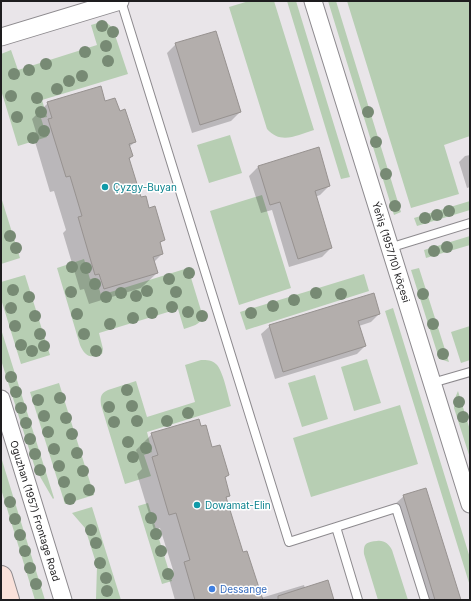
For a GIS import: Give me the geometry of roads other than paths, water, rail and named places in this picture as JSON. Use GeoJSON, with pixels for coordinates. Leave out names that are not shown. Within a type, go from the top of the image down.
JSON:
{"type":"FeatureCollection","features":[{"type":"Feature","properties":{"kind":"main road"},"geometry":{"type":"LineString","coordinates":[[1,577],[8,600]]}},
{"type":"Feature","properties":{"kind":"street"},"geometry":{"type":"LineString","coordinates":[[1,37],[120,1]]}},
{"type":"Feature","properties":{"kind":"street","name":"Ýeňiş (1957/10) köçesi"},"geometry":{"type":"LineString","coordinates":[[313,1],[470,504]]}},
{"type":"Feature","properties":{"kind":"street","name":"Oguzhan (1957) Frontage Road"},"geometry":{"type":"LineString","coordinates":[[1,399],[63,600]]}},
{"type":"Feature","properties":{"kind":"lane"},"geometry":{"type":"LineString","coordinates":[[120,1],[289,542],[396,508],[425,600]]}},
{"type":"Feature","properties":{"kind":"lane"},"geometry":{"type":"LineString","coordinates":[[389,248],[470,223]]}},
{"type":"Feature","properties":{"kind":"lane"},"geometry":{"type":"LineString","coordinates":[[432,383],[470,372]]}},
{"type":"Feature","properties":{"kind":"lane"},"geometry":{"type":"LineString","coordinates":[[336,527],[358,600]]}},
{"type":"Feature","properties":{"kind":"place","name":"Çyzgy-Buyan"},"geometry":{"type":"Point","coordinates":[105,187]}},
{"type":"Feature","properties":{"kind":"place","name":"Dowamat-Elin"},"geometry":{"type":"Point","coordinates":[197,505]}},
{"type":"Feature","properties":{"kind":"place","name":"Dessange"},"geometry":{"type":"Point","coordinates":[212,589]}}]}
